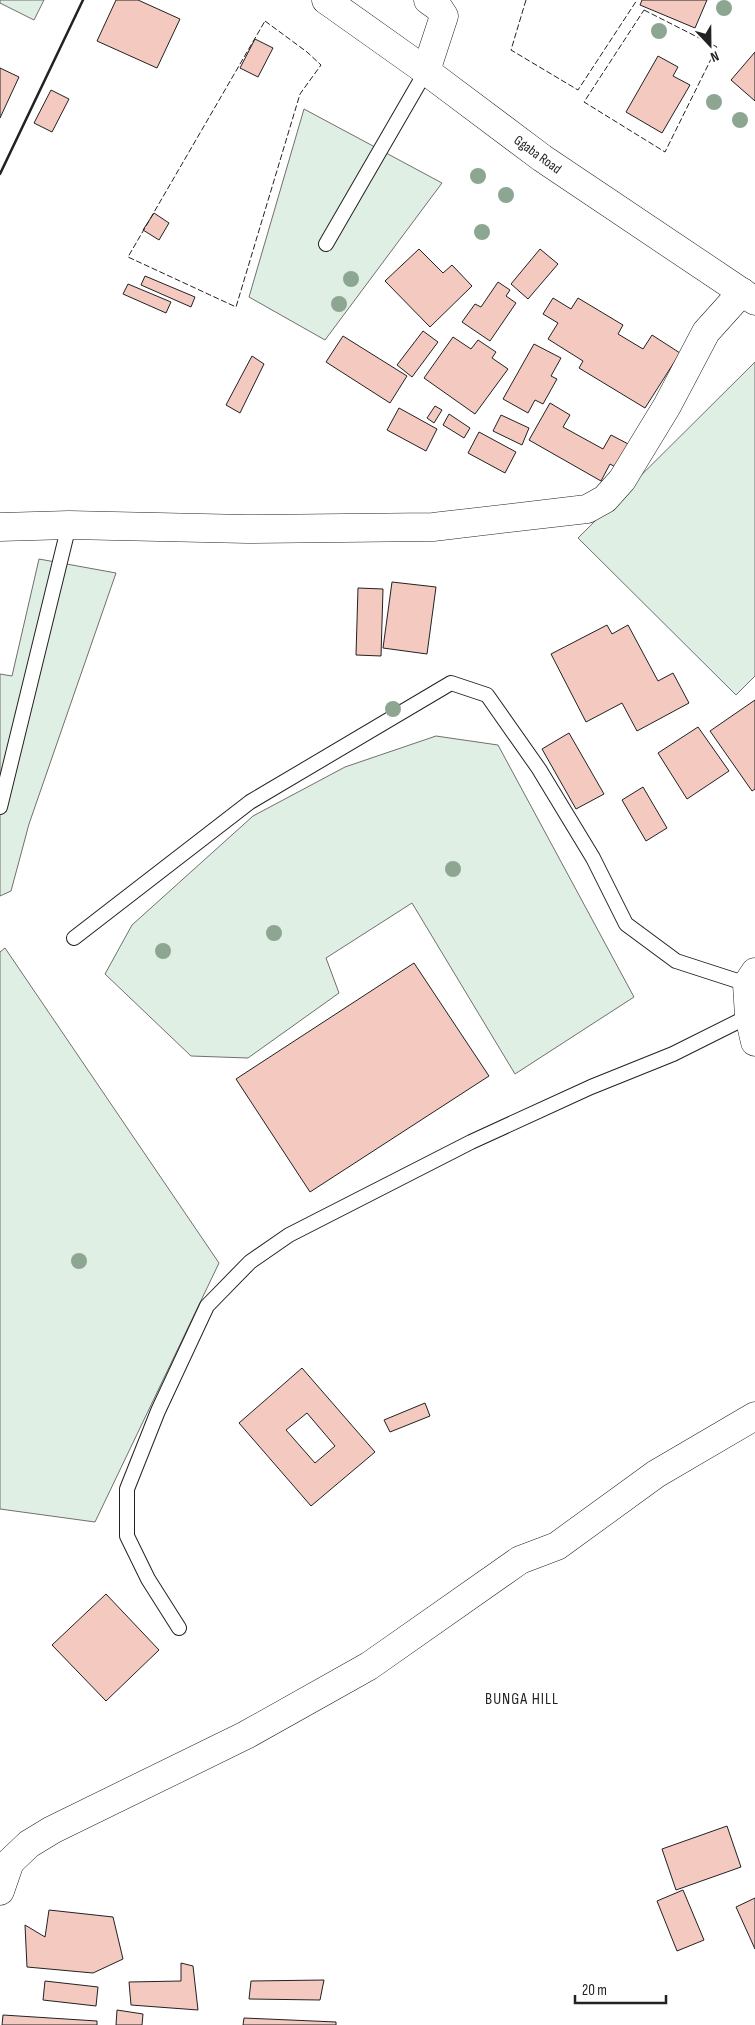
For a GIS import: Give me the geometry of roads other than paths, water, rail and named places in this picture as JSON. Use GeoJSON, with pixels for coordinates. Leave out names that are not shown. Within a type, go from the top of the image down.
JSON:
{"type":"FeatureCollection","features":[{"type":"Feature","properties":{"kind":"street","name":"Ggaba Road"},"geometry":{"type":"LineString","coordinates":[[326,0],[426,71],[542,158],[748,297]]}},
{"type":"Feature","properties":{"kind":"street"},"geometry":{"type":"LineString","coordinates":[[426,71],[444,16],[438,7],[428,0]]}},
{"type":"Feature","properties":{"kind":"street"},"geometry":{"type":"LineString","coordinates":[[0,527],[69,525],[247,529],[433,527],[587,508],[605,498],[622,480],[667,406],[706,332],[748,297]]}},
{"type":"Feature","properties":{"kind":"street"},"geometry":{"type":"LineString","coordinates":[[751,978],[749,1016],[755,1042]]}},
{"type":"Feature","properties":{"kind":"street"},"geometry":{"type":"LineString","coordinates":[[0,1891],[10,1862],[29,1844],[52,1830],[246,1735],[369,1666],[520,1560],[557,1546],[656,1474],[755,1416]]}},
{"type":"Feature","properties":{"kind":"lane"},"geometry":{"type":"LineString","coordinates":[[326,244],[426,71]]}},
{"type":"Feature","properties":{"kind":"lane"},"geometry":{"type":"LineString","coordinates":[[0,807],[69,525]]}},
{"type":"Feature","properties":{"kind":"lane"},"geometry":{"type":"LineString","coordinates":[[74,938],[250,802],[451,684],[487,695],[539,769],[592,858],[626,924],[676,962],[751,978]]}},
{"type":"Feature","properties":{"kind":"lane"},"geometry":{"type":"LineString","coordinates":[[179,1628],[148,1579],[127,1536],[127,1489],[158,1411],[206,1306],[250,1262],[289,1235],[470,1142],[591,1087],[673,1054],[749,1016]]}},
{"type":"Feature","properties":{"kind":"district","name":"BUNGA HILL"},"geometry":{"type":"Point","coordinates":[522,1698]}}]}
